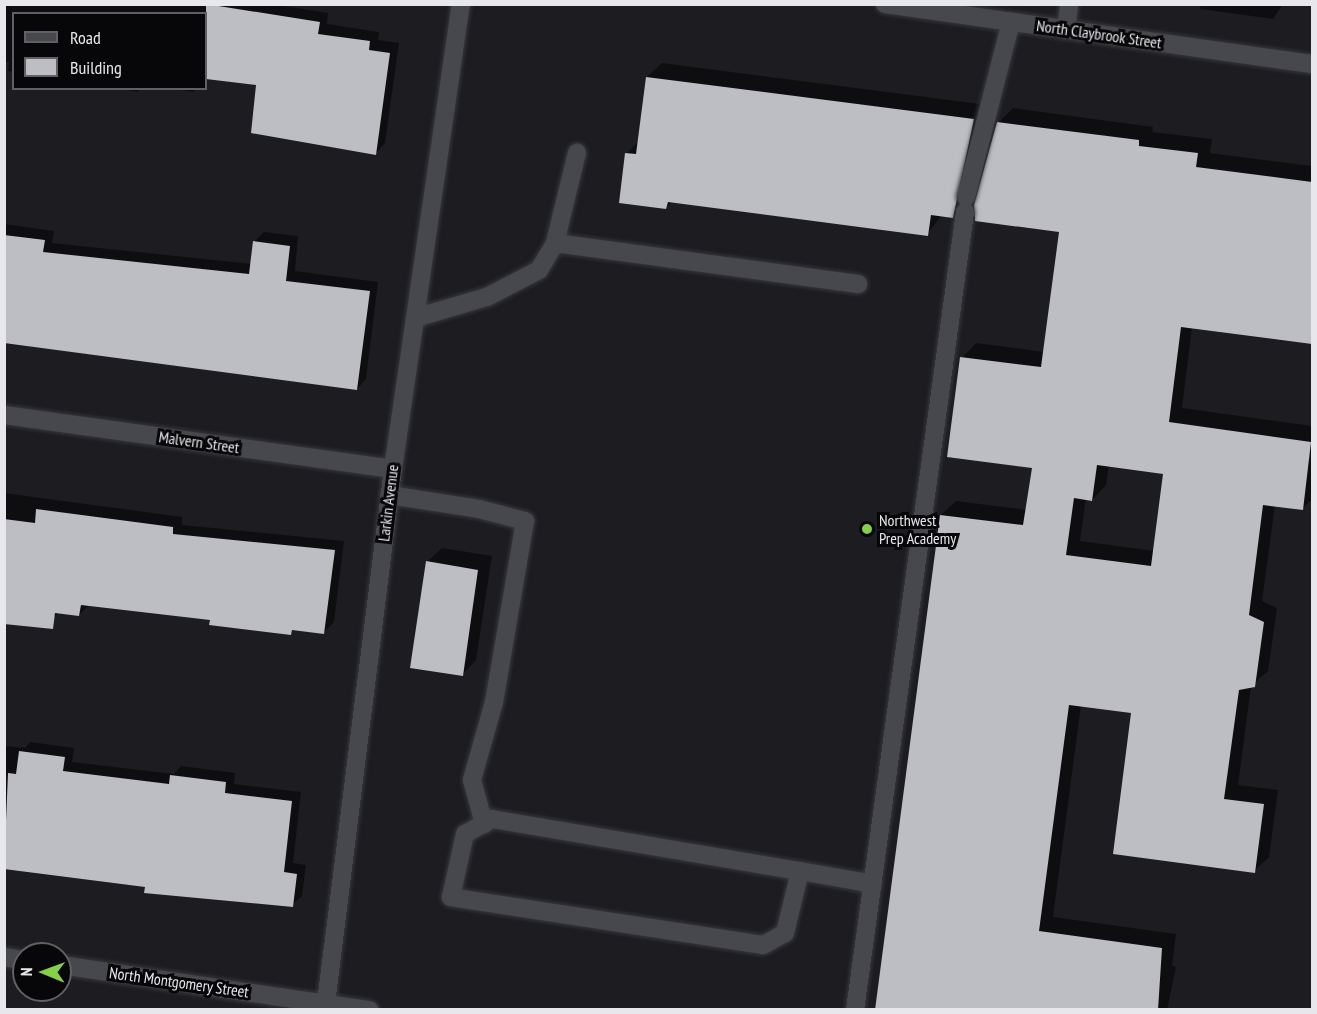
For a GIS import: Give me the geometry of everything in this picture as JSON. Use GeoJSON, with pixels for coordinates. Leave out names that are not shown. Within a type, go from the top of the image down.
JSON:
{"type":"FeatureCollection","features":[{"type":"Feature","properties":{"kind":"street","name":"Larkin Avenue"},"geometry":{"type":"LineString","coordinates":[[326,1003],[389,495],[461,4]]}},
{"type":"Feature","properties":{"kind":"street","name":"North Claybrook Street"},"geometry":{"type":"LineString","coordinates":[[885,4],[1312,64]]}},
{"type":"Feature","properties":{"kind":"street"},"geometry":{"type":"LineString","coordinates":[[1066,30],[1069,4]]}},
{"type":"Feature","properties":{"kind":"street"},"geometry":{"type":"LineString","coordinates":[[855,1010],[966,205],[1011,22]]}},
{"type":"Feature","properties":{"kind":"street"},"geometry":{"type":"LineString","coordinates":[[415,318],[487,297],[539,270],[555,243],[577,153]]}},
{"type":"Feature","properties":{"kind":"street"},"geometry":{"type":"LineString","coordinates":[[555,243],[858,284]]}},
{"type":"Feature","properties":{"kind":"street","name":"Malvern Street"},"geometry":{"type":"LineString","coordinates":[[4,415],[393,469]]}},
{"type":"Feature","properties":{"kind":"street"},"geometry":{"type":"LineString","coordinates":[[389,495],[479,508],[525,521],[494,702],[472,780],[484,824]]}},
{"type":"Feature","properties":{"kind":"street"},"geometry":{"type":"LineString","coordinates":[[800,872],[785,933],[764,945],[451,897],[465,834],[492,819],[873,884]]}},
{"type":"Feature","properties":{"kind":"street","name":"North Montgomery Street"},"geometry":{"type":"LineString","coordinates":[[72,967],[370,1010]]}},
{"type":"Feature","properties":{"kind":"building"},"geometry":{"type":"Polygon","coordinates":[[[206,4],[320,22],[318,34],[370,41],[369,50],[390,53],[376,155],[251,133],[256,85],[207,79],[206,4]]]}},
{"type":"Feature","properties":{"kind":"building"},"geometry":{"type":"Polygon","coordinates":[[[646,77],[974,119],[953,218],[931,215],[928,236],[668,202],[666,209],[619,203],[625,153],[636,154],[646,77]]]}},
{"type":"Feature","properties":{"kind":"building"},"geometry":{"type":"Polygon","coordinates":[[[997,122],[1139,140],[1139,146],[1198,153],[1196,167],[1312,182],[1312,344],[1181,327],[1169,422],[1311,442],[1303,510],[1263,505],[1249,615],[1264,622],[1255,687],[1239,690],[1224,799],[1264,804],[1255,873],[1113,854],[1131,713],[1069,705],[1039,931],[1162,948],[1158,1010],[875,1010],[940,515],[1023,525],[1032,468],[947,457],[960,357],[1041,367],[1059,232],[975,221],[974,205],[997,122]],[[1097,465],[1092,501],[1074,498],[1066,555],[1151,566],[1163,474],[1097,465]]]}},
{"type":"Feature","properties":{"kind":"building"},"geometry":{"type":"Polygon","coordinates":[[[4,235],[45,240],[43,252],[249,274],[253,241],[290,246],[286,281],[370,291],[357,390],[4,343],[4,235]]]}},
{"type":"Feature","properties":{"kind":"building"},"geometry":{"type":"Polygon","coordinates":[[[36,509],[173,527],[173,534],[335,550],[324,634],[292,630],[291,635],[209,625],[210,620],[81,605],[79,616],[55,613],[53,629],[4,624],[4,519],[35,523],[36,509]]]}},
{"type":"Feature","properties":{"kind":"building"},"geometry":{"type":"Polygon","coordinates":[[[426,561],[478,570],[463,676],[410,668],[426,561]]]}},
{"type":"Feature","properties":{"kind":"building"},"geometry":{"type":"Polygon","coordinates":[[[19,751],[65,757],[63,771],[169,784],[170,775],[226,782],[225,793],[292,801],[284,872],[297,874],[293,907],[144,893],[145,887],[4,869],[8,773],[16,774],[19,751]]]}},
{"type":"Feature","properties":{"kind":"place","name":"Northwest Prep Academy"},"geometry":{"type":"Point","coordinates":[867,529]}}]}
